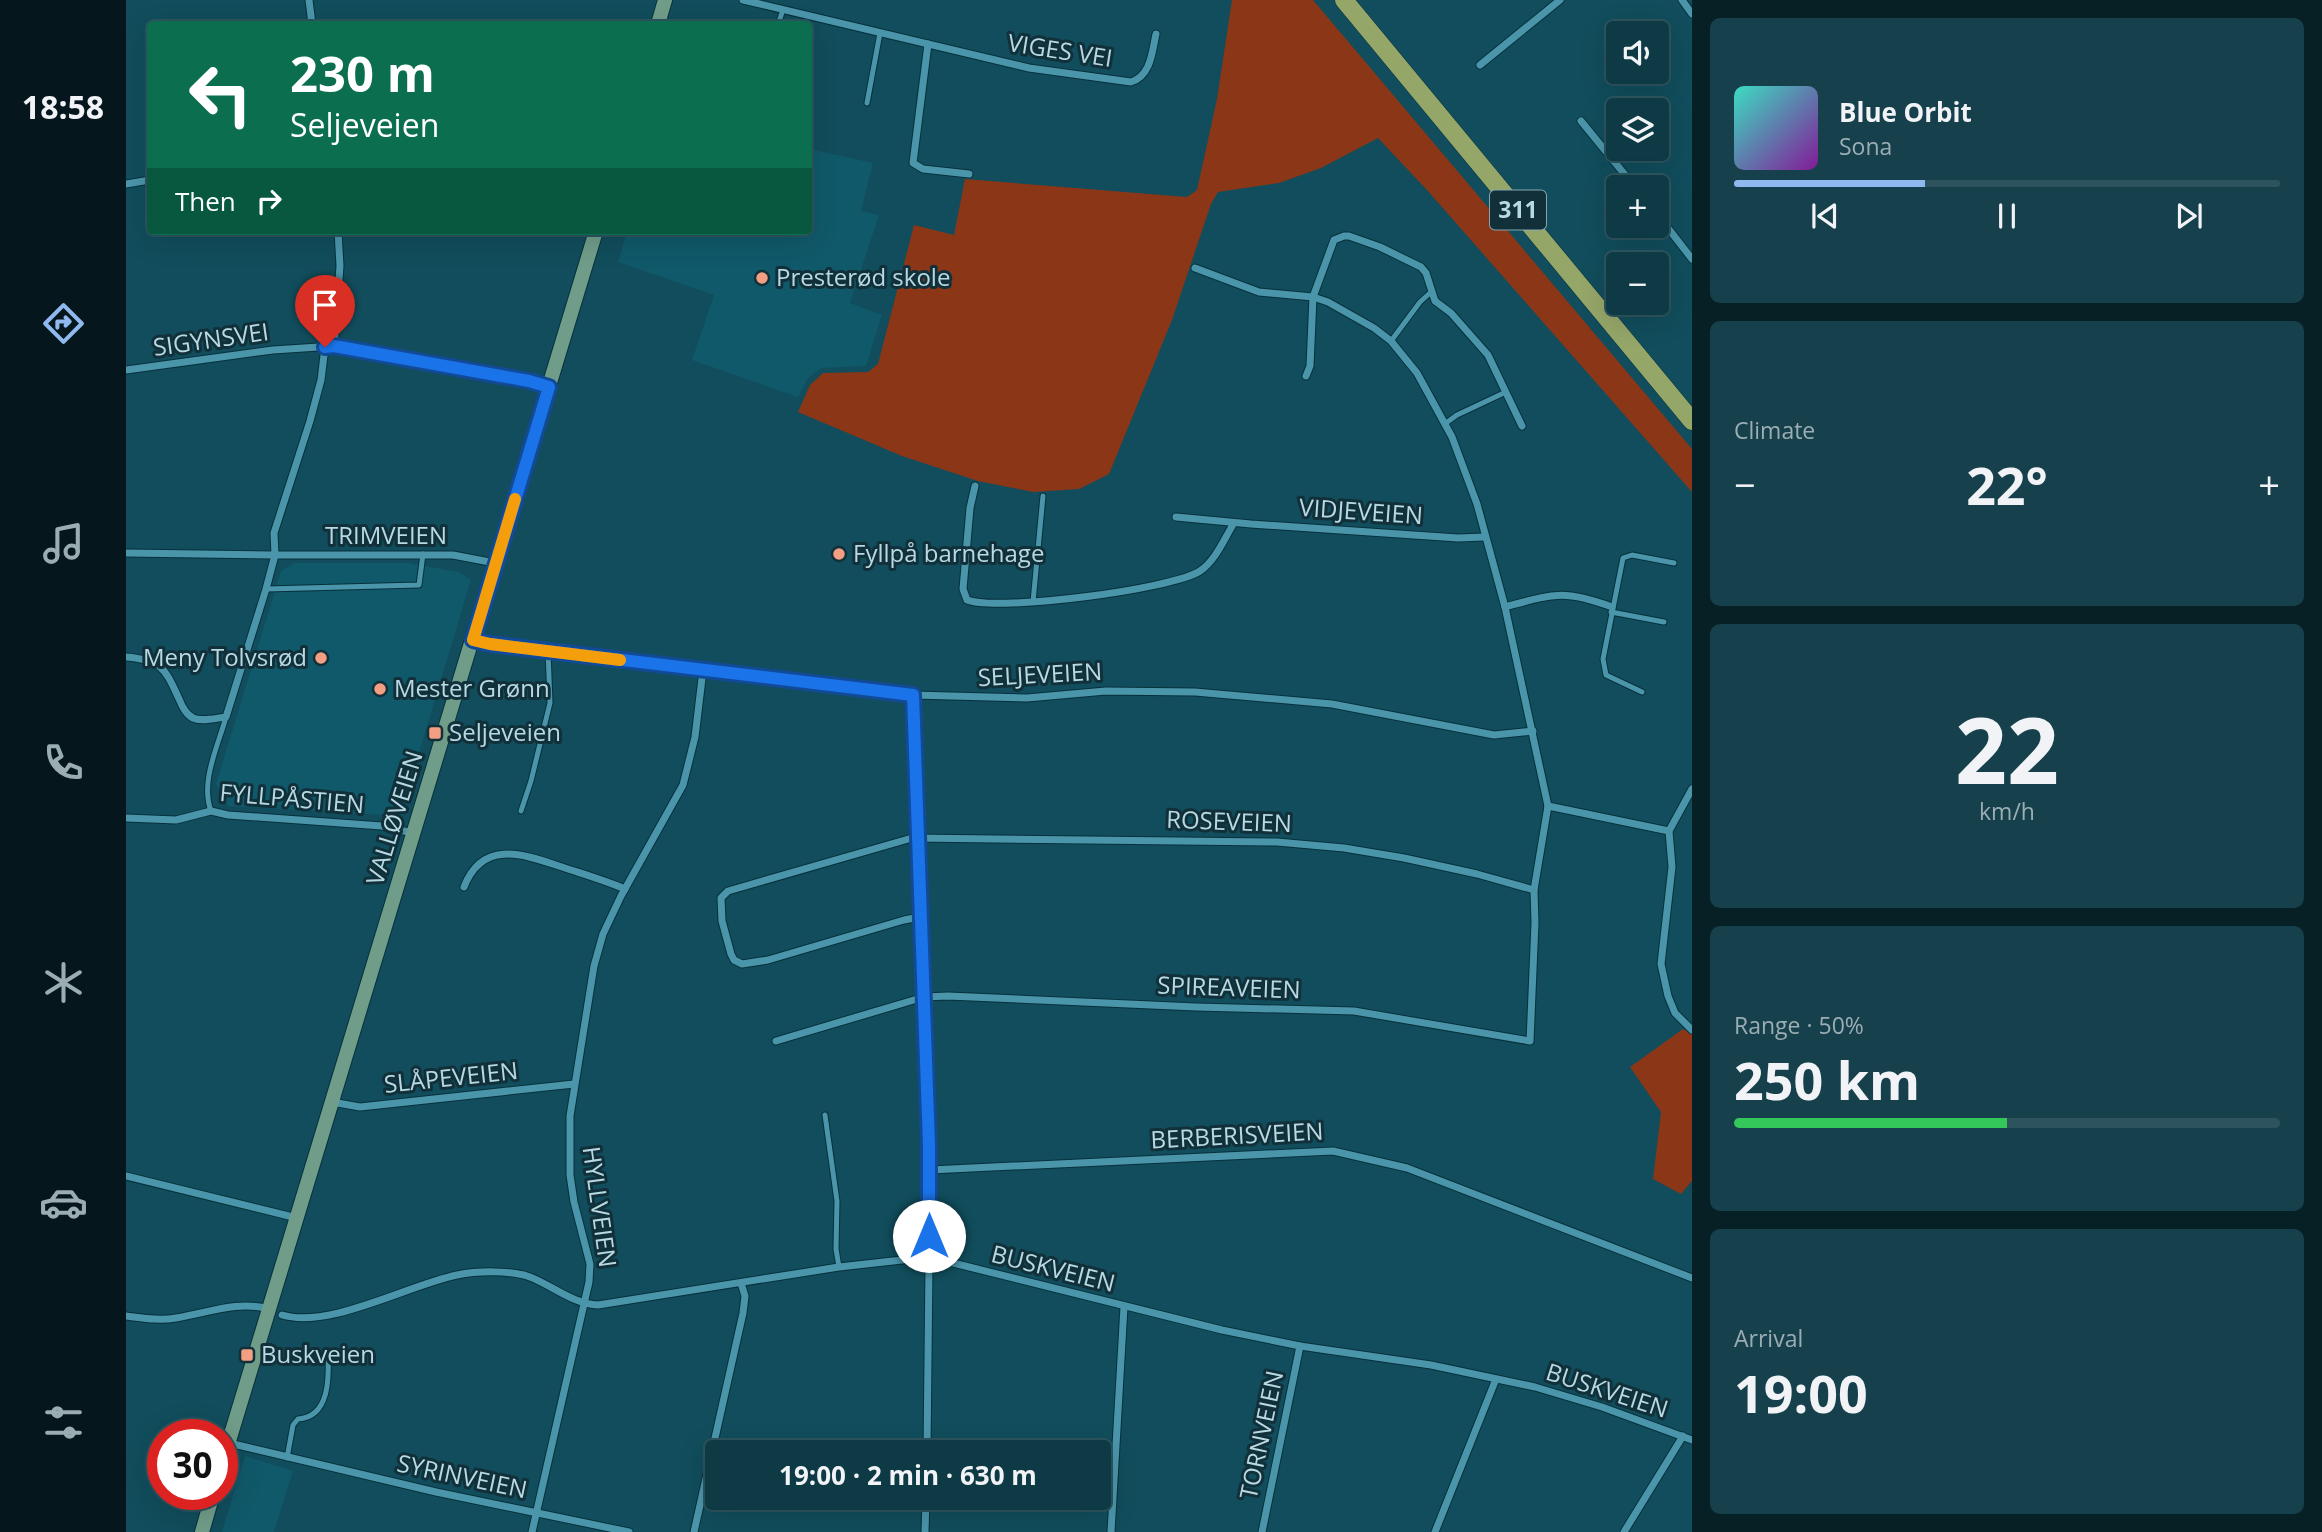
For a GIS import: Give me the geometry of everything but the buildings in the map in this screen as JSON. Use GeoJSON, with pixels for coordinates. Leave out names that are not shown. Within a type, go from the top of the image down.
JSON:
{"type":"FeatureCollection","features":[{"type":"Feature","properties":{"kind":"main road"},"geometry":{"type":"LineString","coordinates":[[659,21],[665,0]]}},
{"type":"Feature","properties":{"kind":"main road","name":"311"},"geometry":{"type":"LineString","coordinates":[[1344,0],[1692,421]]}},
{"type":"Feature","properties":{"kind":"main road","name":"VALLØVEIEN"},"geometry":{"type":"LineString","coordinates":[[237,1419],[275,1312],[297,1218],[595,235]]}},
{"type":"Feature","properties":{"kind":"main road"},"geometry":{"type":"LineString","coordinates":[[202,1532],[208,1510]]}},
{"type":"Feature","properties":{"kind":"street"},"geometry":{"type":"LineString","coordinates":[[309,0],[312,21]]}},
{"type":"Feature","properties":{"kind":"street","name":"VIGES VEI"},"geometry":{"type":"LineString","coordinates":[[743,0],[1029,68],[1131,82],[1140,79],[1147,69],[1156,34]]}},
{"type":"Feature","properties":{"kind":"street"},"geometry":{"type":"LineString","coordinates":[[1480,65],[1560,0]]}},
{"type":"Feature","properties":{"kind":"street"},"geometry":{"type":"LineString","coordinates":[[1682,0],[1692,14]]}},
{"type":"Feature","properties":{"kind":"street"},"geometry":{"type":"LineString","coordinates":[[928,44],[913,163],[923,169],[969,174]]}},
{"type":"Feature","properties":{"kind":"street"},"geometry":{"type":"LineString","coordinates":[[1581,121],[1625,175]]}},
{"type":"Feature","properties":{"kind":"street"},"geometry":{"type":"LineString","coordinates":[[126,184],[147,180]]}},
{"type":"Feature","properties":{"kind":"street"},"geometry":{"type":"LineString","coordinates":[[1669,229],[1692,259]]}},
{"type":"Feature","properties":{"kind":"street"},"geometry":{"type":"LineString","coordinates":[[334,346],[340,265],[338,235]]}},
{"type":"Feature","properties":{"kind":"street"},"geometry":{"type":"LineString","coordinates":[[1306,376],[1310,366],[1313,297],[1334,240],[1344,236],[1380,247],[1421,267],[1435,301],[1451,313],[1488,355],[1522,426]]}},
{"type":"Feature","properties":{"kind":"street"},"geometry":{"type":"LineString","coordinates":[[1195,268],[1259,292],[1313,297],[1361,319],[1391,341],[1417,373],[1446,423],[1477,504],[1505,607],[1548,806],[1534,890]]}},
{"type":"Feature","properties":{"kind":"street","name":"SIGYNSVEI"},"geometry":{"type":"LineString","coordinates":[[126,370],[274,350],[334,346],[529,381],[549,387]]}},
{"type":"Feature","properties":{"kind":"street"},"geometry":{"type":"LineString","coordinates":[[126,657],[152,660],[164,667],[182,707],[191,716],[200,719],[226,718],[266,589],[275,555],[274,533],[310,421],[325,347]]}},
{"type":"Feature","properties":{"kind":"street"},"geometry":{"type":"LineString","coordinates":[[975,486],[964,565],[965,596],[974,602],[1033,602],[1131,589],[1198,573],[1215,555],[1234,523]]}},
{"type":"Feature","properties":{"kind":"street","name":"VIDJEVEIEN"},"geometry":{"type":"LineString","coordinates":[[1176,517],[1458,538],[1485,537]]}},
{"type":"Feature","properties":{"kind":"street","name":"TRIMVEIEN"},"geometry":{"type":"LineString","coordinates":[[126,553],[423,554],[453,555],[496,564]]}},
{"type":"Feature","properties":{"kind":"street"},"geometry":{"type":"LineString","coordinates":[[1505,607],[1559,594],[1586,597],[1611,610]]}},
{"type":"Feature","properties":{"kind":"street","name":"SELJEVEIEN"},"geometry":{"type":"LineString","coordinates":[[473,640],[913,695],[1016,698],[1106,691],[1195,692],[1332,704],[1494,736],[1533,731]]}},
{"type":"Feature","properties":{"kind":"street","name":"HYLLVEIEN"},"geometry":{"type":"LineString","coordinates":[[532,1532],[585,1305],[590,1264],[570,1175],[570,1116],[594,966],[603,934],[625,889],[683,785],[695,737],[702,670]]}},
{"type":"Feature","properties":{"kind":"street"},"geometry":{"type":"LineString","coordinates":[[913,695],[930,1170],[927,1440]]}},
{"type":"Feature","properties":{"kind":"street"},"geometry":{"type":"LineString","coordinates":[[1692,789],[1669,831],[1672,867],[1661,964],[1675,1013],[1692,1030]]}},
{"type":"Feature","properties":{"kind":"street"},"geometry":{"type":"LineString","coordinates":[[1548,806],[1669,831]]}},
{"type":"Feature","properties":{"kind":"street","name":"FYLLPÅSTIEN"},"geometry":{"type":"LineString","coordinates":[[126,818],[176,820],[211,811],[228,815],[382,826],[414,833]]}},
{"type":"Feature","properties":{"kind":"street","name":"ROSEVEIEN"},"geometry":{"type":"LineString","coordinates":[[920,917],[768,960],[742,964],[734,960],[731,954],[720,904],[721,898],[728,891],[894,841],[918,838],[1277,842],[1344,848],[1404,858],[1534,890]]}},
{"type":"Feature","properties":{"kind":"street"},"geometry":{"type":"LineString","coordinates":[[464,887],[472,870],[488,858],[510,853],[536,858],[625,889]]}},
{"type":"Feature","properties":{"kind":"street","name":"SPIREAVEIEN"},"geometry":{"type":"LineString","coordinates":[[776,1041],[924,997],[948,996],[1354,1011],[1530,1041],[1534,890]]}},
{"type":"Feature","properties":{"kind":"street","name":"SLÅPEVEIEN"},"geometry":{"type":"LineString","coordinates":[[332,1102],[360,1107],[574,1084]]}},
{"type":"Feature","properties":{"kind":"street","name":"BERBERISVEIEN"},"geometry":{"type":"LineString","coordinates":[[930,1170],[1333,1151],[1407,1168],[1692,1278]]}},
{"type":"Feature","properties":{"kind":"street"},"geometry":{"type":"LineString","coordinates":[[126,1175],[297,1218]]}},
{"type":"Feature","properties":{"kind":"street","name":"BUSKVEIEN"},"geometry":{"type":"LineString","coordinates":[[585,1305],[839,1267],[929,1257],[1124,1307],[1300,1346],[1431,1365],[1535,1387],[1602,1407],[1692,1440]]}},
{"type":"Feature","properties":{"kind":"street"},"geometry":{"type":"LineString","coordinates":[[126,1316],[157,1320],[249,1304],[306,1318],[384,1300],[457,1275],[516,1272],[585,1305]]}},
{"type":"Feature","properties":{"kind":"street"},"geometry":{"type":"LineString","coordinates":[[694,1532],[743,1313],[745,1296],[741,1283]]}},
{"type":"Feature","properties":{"kind":"street"},"geometry":{"type":"LineString","coordinates":[[1111,1532],[1124,1307]]}},
{"type":"Feature","properties":{"kind":"street","name":"TORNVEIEN"},"geometry":{"type":"LineString","coordinates":[[1262,1532],[1300,1346]]}},
{"type":"Feature","properties":{"kind":"street"},"geometry":{"type":"LineString","coordinates":[[1435,1532],[1496,1379]]}},
{"type":"Feature","properties":{"kind":"street"},"geometry":{"type":"LineString","coordinates":[[1624,1532],[1683,1436]]}},
{"type":"Feature","properties":{"kind":"street","name":"SYRINVEIEN"},"geometry":{"type":"LineString","coordinates":[[238,1445],[629,1532]]}},
{"type":"Feature","properties":{"kind":"street"},"geometry":{"type":"LineString","coordinates":[[925,1532],[926,1510]]}},
{"type":"Feature","properties":{"kind":"lane"},"geometry":{"type":"LineString","coordinates":[[779,21],[783,10]]}},
{"type":"Feature","properties":{"kind":"lane"},"geometry":{"type":"LineString","coordinates":[[867,103],[880,33]]}},
{"type":"Feature","properties":{"kind":"lane"},"geometry":{"type":"LineString","coordinates":[[1391,341],[1420,302],[1431,292]]}},
{"type":"Feature","properties":{"kind":"lane"},"geometry":{"type":"LineString","coordinates":[[1446,423],[1506,392]]}},
{"type":"Feature","properties":{"kind":"lane"},"geometry":{"type":"LineString","coordinates":[[1033,602],[1043,496]]}},
{"type":"Feature","properties":{"kind":"lane"},"geometry":{"type":"LineString","coordinates":[[266,589],[419,585],[423,554]]}},
{"type":"Feature","properties":{"kind":"lane"},"geometry":{"type":"LineString","coordinates":[[1642,692],[1606,675],[1603,649],[1624,556],[1674,563]]}},
{"type":"Feature","properties":{"kind":"lane"},"geometry":{"type":"LineString","coordinates":[[1611,610],[1664,622]]}},
{"type":"Feature","properties":{"kind":"lane"},"geometry":{"type":"LineString","coordinates":[[521,811],[550,703],[548,651]]}},
{"type":"Feature","properties":{"kind":"lane"},"geometry":{"type":"LineString","coordinates":[[211,811],[207,801],[207,788],[226,718]]}},
{"type":"Feature","properties":{"kind":"lane"},"geometry":{"type":"LineString","coordinates":[[825,1115],[837,1201],[836,1249],[839,1267]]}},
{"type":"Feature","properties":{"kind":"lane"},"geometry":{"type":"LineString","coordinates":[[287,1458],[293,1425],[298,1419],[309,1418],[320,1409],[329,1373],[328,1353]]}},
{"type":"Feature","properties":{"kind":"shaded area"},"geometry":{"type":"Polygon","coordinates":[[[1232,0],[1313,0],[1692,449],[1692,492],[1427,190],[1378,138],[1321,168],[1279,183],[1218,192],[1211,204],[1172,320],[1109,474],[1079,489],[1033,492],[978,481],[902,456],[798,412],[810,385],[823,373],[868,372],[878,364],[914,225],[954,235],[965,179],[1187,197],[1197,190],[1217,99],[1232,0]]]}},
{"type":"Feature","properties":{"kind":"shaded area","name":"Presterød skole"},"geometry":{"type":"Polygon","coordinates":[[[812,150],[873,163],[861,211],[879,215],[850,303],[882,315],[866,366],[821,368],[808,378],[798,397],[692,360],[714,295],[618,262],[626,235],[812,235],[812,150]]]}},
{"type":"Feature","properties":{"kind":"shaded area"},"geometry":{"type":"Polygon","coordinates":[[[294,563],[408,563],[459,572],[471,580],[400,816],[228,806],[216,784],[281,571],[294,563]]]}},
{"type":"Feature","properties":{"kind":"shaded area"},"geometry":{"type":"Polygon","coordinates":[[[1683,1029],[1692,1034],[1692,1181],[1681,1194],[1653,1179],[1661,1112],[1630,1067],[1683,1029]]]}},
{"type":"Feature","properties":{"kind":"shaded area"},"geometry":{"type":"Polygon","coordinates":[[[245,1456],[293,1471],[274,1532],[222,1532],[229,1510],[238,1510],[238,1479],[245,1456]]]}},
{"type":"Feature","properties":{"kind":"slow traffic"},"geometry":{"type":"LineString","coordinates":[[515,499],[473,640],[620,660]]}},
{"type":"Feature","properties":{"kind":"place","name":"Presterød skole"},"geometry":{"type":"Point","coordinates":[762,278]}},
{"type":"Feature","properties":{"kind":"place","name":"Fyllpå barnehage"},"geometry":{"type":"Point","coordinates":[839,554]}},
{"type":"Feature","properties":{"kind":"place","name":"Meny Tolvsrød"},"geometry":{"type":"Point","coordinates":[321,658]}},
{"type":"Feature","properties":{"kind":"place","name":"Mester Grønn"},"geometry":{"type":"Point","coordinates":[380,689]}},
{"type":"Feature","properties":{"kind":"place","name":"Seljeveien"},"geometry":{"type":"Point","coordinates":[435,733]}},
{"type":"Feature","properties":{"kind":"place","name":"Buskveien"},"geometry":{"type":"Point","coordinates":[247,1355]}},
{"type":"Feature","properties":{"kind":"route"},"geometry":{"type":"LineString","coordinates":[[325,347],[334,346],[529,381],[549,387],[473,640],[913,695],[930,1170],[929,1236]]}}]}
